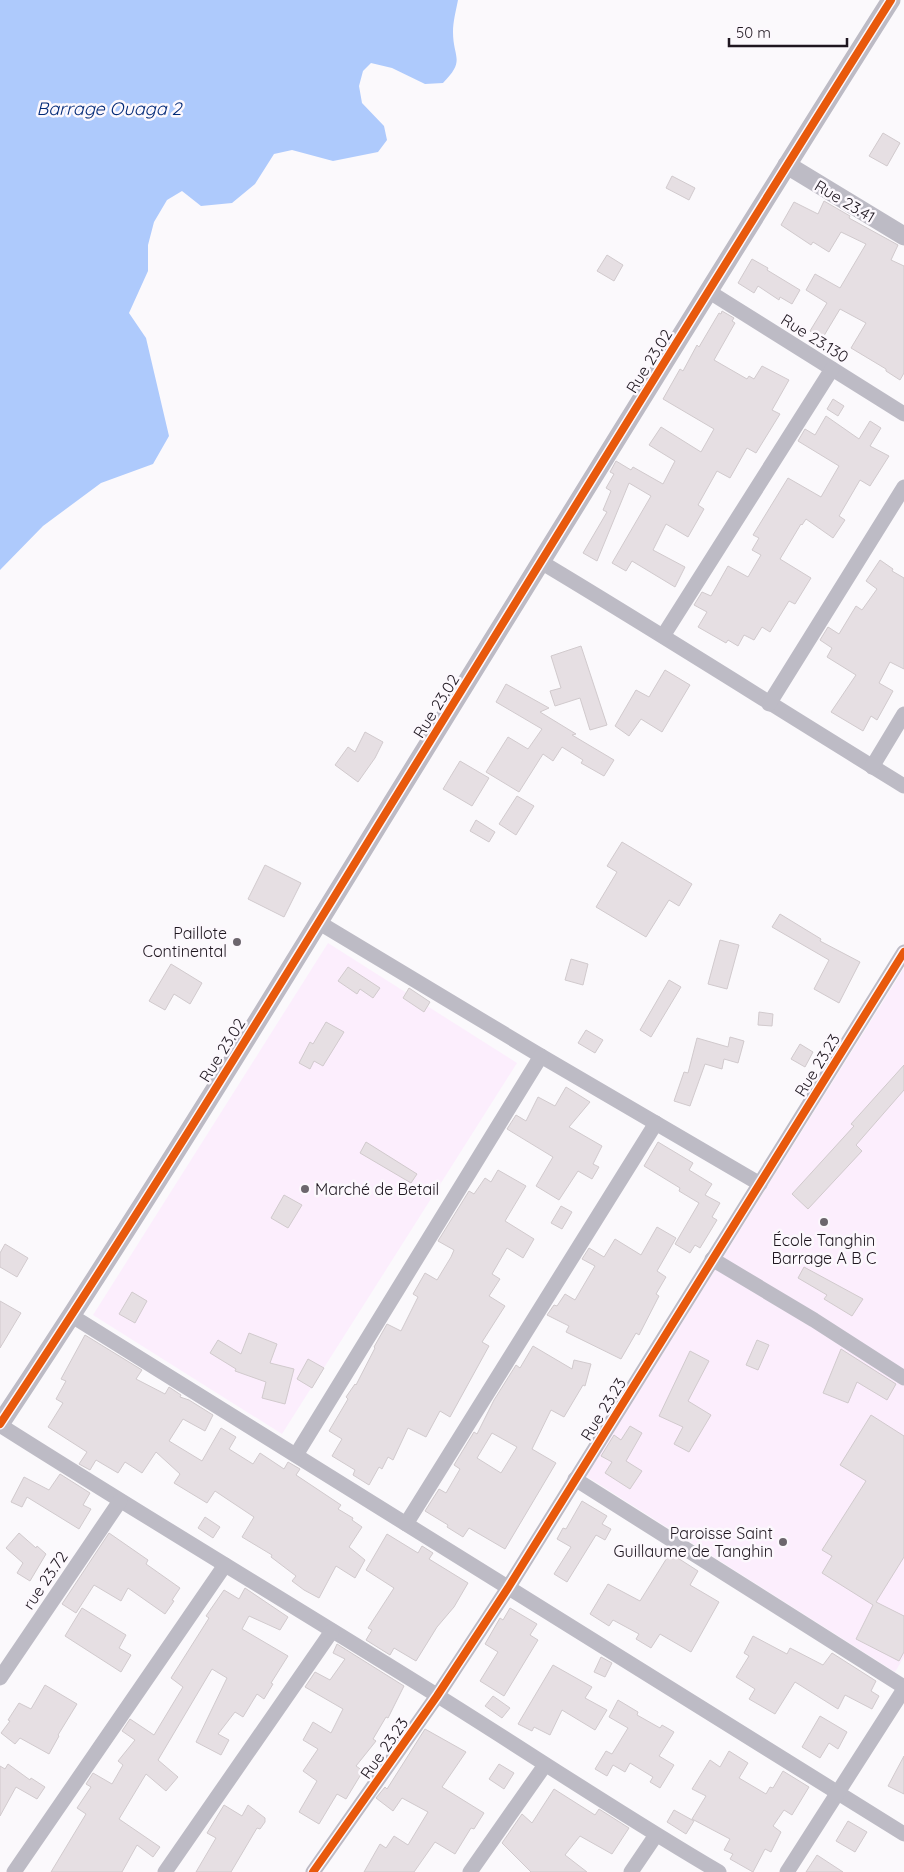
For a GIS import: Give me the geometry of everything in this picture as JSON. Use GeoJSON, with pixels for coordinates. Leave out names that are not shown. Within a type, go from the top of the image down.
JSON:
{"type":"FeatureCollection","features":[{"type":"Feature","properties":{"kind":"street","name":"Rue 23.02"},"geometry":{"type":"LineString","coordinates":[[0,1425],[72,1316],[708,291],[891,0]]}},
{"type":"Feature","properties":{"kind":"street","name":"Rue 23.41"},"geometry":{"type":"LineString","coordinates":[[787,165],[904,236]]}},
{"type":"Feature","properties":{"kind":"street","name":"Rue 23.130"},"geometry":{"type":"LineString","coordinates":[[708,291],[904,414]]}},
{"type":"Feature","properties":{"kind":"street"},"geometry":{"type":"LineString","coordinates":[[664,636],[832,369]]}},
{"type":"Feature","properties":{"kind":"street"},"geometry":{"type":"LineString","coordinates":[[769,704],[904,487]]}},
{"type":"Feature","properties":{"kind":"street"},"geometry":{"type":"LineString","coordinates":[[541,562],[664,636],[769,704],[904,786]]}},
{"type":"Feature","properties":{"kind":"street"},"geometry":{"type":"LineString","coordinates":[[872,767],[904,714]]}},
{"type":"Feature","properties":{"kind":"street"},"geometry":{"type":"LineString","coordinates":[[318,922],[541,1056],[760,1184]]}},
{"type":"Feature","properties":{"kind":"street","name":"Rue 23.23"},"geometry":{"type":"LineString","coordinates":[[313,1872],[437,1696],[508,1588],[904,952]]}},
{"type":"Feature","properties":{"kind":"street"},"geometry":{"type":"LineString","coordinates":[[296,1455],[541,1056]]}},
{"type":"Feature","properties":{"kind":"street"},"geometry":{"type":"LineString","coordinates":[[406,1524],[656,1122]]}},
{"type":"Feature","properties":{"kind":"street"},"geometry":{"type":"LineString","coordinates":[[712,1259],[814,1320],[904,1378]]}},
{"type":"Feature","properties":{"kind":"street"},"geometry":{"type":"LineString","coordinates":[[72,1316],[904,1834]]}},
{"type":"Feature","properties":{"kind":"street"},"geometry":{"type":"LineString","coordinates":[[0,1425],[718,1872]]}},
{"type":"Feature","properties":{"kind":"street"},"geometry":{"type":"LineString","coordinates":[[575,1479],[904,1688],[787,1872]]}},
{"type":"Feature","properties":{"kind":"street","name":"rue 23.72"},"geometry":{"type":"LineString","coordinates":[[0,1678],[120,1501]]}},
{"type":"Feature","properties":{"kind":"street"},"geometry":{"type":"LineString","coordinates":[[14,1872],[225,1565]]}},
{"type":"Feature","properties":{"kind":"street"},"geometry":{"type":"LineString","coordinates":[[165,1872],[332,1631]]}},
{"type":"Feature","properties":{"kind":"street"},"geometry":{"type":"LineString","coordinates":[[470,1872],[545,1765]]}},
{"type":"Feature","properties":{"kind":"street"},"geometry":{"type":"LineString","coordinates":[[631,1872],[656,1835]]}},
{"type":"Feature","properties":{"kind":"shaded area","name":"Marché de Betail"},"geometry":{"type":"Polygon","coordinates":[[[328,943],[517,1063],[282,1434],[93,1315],[328,943]]]}},
{"type":"Feature","properties":{"kind":"shaded area","name":"École Tanghin Barrage A B C"},"geometry":{"type":"Polygon","coordinates":[[[904,968],[904,1657],[895,1672],[586,1476],[904,968]]]}},
{"type":"Feature","properties":{"kind":"water","name":"Barrage Ouaga 2"},"geometry":{"type":"Polygon","coordinates":[[[0,0],[458,0],[453,32],[457,59],[454,69],[443,83],[425,84],[392,68],[371,63],[363,71],[359,86],[362,103],[384,126],[387,140],[378,152],[333,161],[292,150],[274,154],[255,184],[232,203],[201,206],[182,191],[167,200],[154,222],[148,245],[148,271],[129,313],[146,338],[169,436],[153,464],[101,483],[43,526],[0,570],[0,0]]]}},
{"type":"Feature","properties":{"kind":"building"},"geometry":{"type":"Polygon","coordinates":[[[883,133],[900,143],[887,166],[869,156],[883,133]]]}},
{"type":"Feature","properties":{"kind":"building"},"geometry":{"type":"Polygon","coordinates":[[[672,176],[695,188],[689,200],[666,188],[672,176]]]}},
{"type":"Feature","properties":{"kind":"building"},"geometry":{"type":"Polygon","coordinates":[[[824,201],[850,216],[849,218],[898,245],[891,260],[904,266],[904,373],[900,380],[886,371],[886,369],[851,348],[866,323],[840,309],[822,339],[810,331],[827,303],[806,290],[815,274],[840,288],[866,244],[841,232],[829,252],[813,242],[811,245],[781,225],[794,202],[818,214],[824,201]]]}},
{"type":"Feature","properties":{"kind":"building"},"geometry":{"type":"Polygon","coordinates":[[[607,255],[623,265],[614,281],[597,271],[607,255]]]}},
{"type":"Feature","properties":{"kind":"building"},"geometry":{"type":"Polygon","coordinates":[[[752,259],[800,290],[792,304],[780,297],[779,300],[758,286],[754,293],[738,283],[752,259]]]}},
{"type":"Feature","properties":{"kind":"building"},"geometry":{"type":"Polygon","coordinates":[[[722,311],[734,318],[732,321],[735,323],[714,360],[747,379],[749,376],[754,379],[762,366],[789,380],[772,410],[780,414],[756,453],[747,448],[730,478],[717,471],[698,505],[704,509],[688,537],[666,524],[653,550],[685,567],[675,587],[632,561],[626,571],[612,563],[651,496],[629,483],[597,561],[583,553],[607,512],[603,510],[611,491],[606,488],[614,474],[610,472],[616,461],[631,470],[633,467],[663,484],[675,461],[649,445],[661,427],[701,452],[714,429],[663,399],[680,369],[683,371],[697,345],[699,347],[722,311]]]}},
{"type":"Feature","properties":{"kind":"building"},"geometry":{"type":"Polygon","coordinates":[[[833,399],[844,406],[838,416],[827,409],[833,399]]]}},
{"type":"Feature","properties":{"kind":"building"},"geometry":{"type":"Polygon","coordinates":[[[826,416],[859,439],[870,421],[881,428],[870,446],[889,456],[870,486],[860,480],[839,516],[845,520],[833,538],[806,519],[801,524],[780,559],[811,578],[795,604],[789,601],[770,632],[762,627],[754,640],[744,635],[738,646],[728,640],[726,643],[698,627],[707,612],[694,605],[702,592],[711,596],[728,566],[748,577],[761,555],[752,550],[759,538],[753,535],[788,478],[821,497],[839,466],[798,441],[805,429],[815,435],[826,416]]]}},
{"type":"Feature","properties":{"kind":"building"},"geometry":{"type":"Polygon","coordinates":[[[880,560],[893,569],[892,571],[904,578],[904,669],[890,662],[879,683],[893,691],[877,720],[871,716],[863,731],[831,712],[856,675],[827,657],[832,648],[820,640],[828,627],[839,634],[856,606],[862,610],[877,589],[866,581],[880,560]]]}},
{"type":"Feature","properties":{"kind":"building"},"geometry":{"type":"Polygon","coordinates":[[[581,646],[607,725],[590,730],[580,698],[555,706],[550,691],[561,688],[551,656],[581,646]]]}},
{"type":"Feature","properties":{"kind":"building"},"geometry":{"type":"Polygon","coordinates":[[[665,670],[690,685],[662,732],[641,719],[629,736],[615,726],[636,690],[649,697],[665,670]]]}},
{"type":"Feature","properties":{"kind":"building"},"geometry":{"type":"Polygon","coordinates":[[[506,684],[549,708],[540,712],[576,734],[572,735],[614,760],[604,776],[581,763],[583,760],[562,747],[553,761],[543,754],[519,792],[486,772],[508,737],[528,749],[542,729],[496,702],[506,684]]]}},
{"type":"Feature","properties":{"kind":"building"},"geometry":{"type":"Polygon","coordinates":[[[365,732],[383,742],[375,758],[358,782],[335,765],[348,747],[355,752],[365,732]]]}},
{"type":"Feature","properties":{"kind":"building"},"geometry":{"type":"Polygon","coordinates":[[[460,761],[489,778],[472,806],[443,789],[460,761]]]}},
{"type":"Feature","properties":{"kind":"building"},"geometry":{"type":"Polygon","coordinates":[[[517,796],[534,806],[516,835],[499,824],[517,796]]]}},
{"type":"Feature","properties":{"kind":"building"},"geometry":{"type":"Polygon","coordinates":[[[476,820],[495,832],[489,842],[470,831],[476,820]]]}},
{"type":"Feature","properties":{"kind":"building"},"geometry":{"type":"Polygon","coordinates":[[[622,842],[692,884],[679,906],[669,900],[646,937],[596,907],[617,872],[607,866],[622,842]]]}},
{"type":"Feature","properties":{"kind":"building"},"geometry":{"type":"Polygon","coordinates":[[[265,865],[301,883],[284,917],[248,899],[265,865]]]}},
{"type":"Feature","properties":{"kind":"building"},"geometry":{"type":"Polygon","coordinates":[[[780,914],[821,939],[820,941],[860,962],[839,1003],[814,989],[829,960],[772,927],[780,914]]]}},
{"type":"Feature","properties":{"kind":"building"},"geometry":{"type":"Polygon","coordinates":[[[720,940],[739,945],[727,989],[708,984],[720,940]]]}},
{"type":"Feature","properties":{"kind":"building"},"geometry":{"type":"Polygon","coordinates":[[[571,959],[588,964],[583,985],[565,980],[571,959]]]}},
{"type":"Feature","properties":{"kind":"building"},"geometry":{"type":"Polygon","coordinates":[[[171,964],[202,983],[190,1004],[174,994],[165,1010],[149,1001],[171,964]]]}},
{"type":"Feature","properties":{"kind":"building"},"geometry":{"type":"Polygon","coordinates":[[[348,967],[380,988],[373,998],[360,989],[357,994],[338,981],[348,967]]]}},
{"type":"Feature","properties":{"kind":"building"},"geometry":{"type":"Polygon","coordinates":[[[669,980],[681,987],[651,1037],[640,1030],[669,980]]]}},
{"type":"Feature","properties":{"kind":"building"},"geometry":{"type":"Polygon","coordinates":[[[409,988],[430,1002],[424,1012],[403,998],[409,988]]]}},
{"type":"Feature","properties":{"kind":"building"},"geometry":{"type":"Polygon","coordinates":[[[759,1012],[773,1014],[772,1026],[758,1025],[759,1012]]]}},
{"type":"Feature","properties":{"kind":"building"},"geometry":{"type":"Polygon","coordinates":[[[326,1022],[344,1032],[323,1066],[314,1061],[310,1069],[299,1063],[310,1042],[313,1044],[326,1022]]]}},
{"type":"Feature","properties":{"kind":"building"},"geometry":{"type":"Polygon","coordinates":[[[586,1030],[603,1040],[595,1053],[578,1043],[586,1030]]]}},
{"type":"Feature","properties":{"kind":"building"},"geometry":{"type":"Polygon","coordinates":[[[730,1037],[744,1041],[738,1063],[724,1059],[722,1069],[705,1064],[690,1106],[674,1101],[684,1072],[688,1073],[697,1038],[728,1047],[730,1037]]]}},
{"type":"Feature","properties":{"kind":"building"},"geometry":{"type":"Polygon","coordinates":[[[800,1044],[813,1052],[805,1067],[791,1059],[800,1044]]]}},
{"type":"Feature","properties":{"kind":"building"},"geometry":{"type":"Polygon","coordinates":[[[904,1065],[904,1090],[856,1145],[862,1151],[808,1209],[792,1194],[854,1126],[851,1124],[904,1065]]]}},
{"type":"Feature","properties":{"kind":"building"},"geometry":{"type":"Polygon","coordinates":[[[566,1087],[590,1102],[569,1127],[602,1146],[593,1164],[599,1167],[592,1179],[578,1171],[559,1200],[536,1186],[553,1157],[507,1129],[516,1115],[526,1121],[538,1097],[555,1106],[566,1087]]]}},
{"type":"Feature","properties":{"kind":"building"},"geometry":{"type":"Polygon","coordinates":[[[366,1142],[417,1174],[411,1183],[360,1153],[366,1142]]]}},
{"type":"Feature","properties":{"kind":"building"},"geometry":{"type":"Polygon","coordinates":[[[658,1142],[693,1163],[689,1170],[712,1184],[705,1195],[720,1203],[712,1217],[717,1220],[700,1248],[695,1245],[690,1253],[675,1244],[699,1203],[679,1191],[680,1188],[644,1166],[658,1142]]]}},
{"type":"Feature","properties":{"kind":"building"},"geometry":{"type":"Polygon","coordinates":[[[498,1170],[526,1186],[505,1221],[534,1239],[523,1258],[507,1248],[492,1274],[500,1279],[489,1296],[505,1306],[482,1342],[489,1346],[450,1417],[440,1411],[426,1437],[408,1428],[393,1460],[388,1457],[382,1469],[379,1467],[369,1485],[353,1475],[355,1470],[332,1456],[342,1439],[329,1431],[348,1399],[346,1397],[356,1385],[387,1324],[401,1331],[418,1297],[413,1294],[425,1273],[437,1280],[451,1257],[454,1250],[438,1241],[469,1191],[474,1194],[485,1178],[491,1182],[498,1170]]]}},
{"type":"Feature","properties":{"kind":"building"},"geometry":{"type":"Polygon","coordinates":[[[284,1195],[302,1205],[288,1228],[271,1218],[284,1195]]]}},
{"type":"Feature","properties":{"kind":"building"},"geometry":{"type":"Polygon","coordinates":[[[561,1206],[572,1212],[562,1229],[551,1223],[561,1206]]]}},
{"type":"Feature","properties":{"kind":"building"},"geometry":{"type":"Polygon","coordinates":[[[657,1227],[676,1238],[657,1271],[666,1277],[656,1294],[659,1296],[639,1335],[636,1333],[621,1359],[566,1332],[569,1326],[547,1315],[554,1305],[557,1306],[565,1294],[575,1300],[595,1266],[582,1259],[589,1248],[604,1257],[615,1239],[641,1255],[657,1227]]]}},
{"type":"Feature","properties":{"kind":"building"},"geometry":{"type":"Polygon","coordinates":[[[5,1244],[28,1258],[17,1277],[0,1267],[0,1253],[5,1244]]]}},
{"type":"Feature","properties":{"kind":"building"},"geometry":{"type":"Polygon","coordinates":[[[804,1267],[863,1299],[852,1316],[824,1299],[827,1295],[798,1278],[804,1267]]]}},
{"type":"Feature","properties":{"kind":"building"},"geometry":{"type":"Polygon","coordinates":[[[132,1292],[147,1301],[135,1323],[119,1314],[132,1292]]]}},
{"type":"Feature","properties":{"kind":"building"},"geometry":{"type":"Polygon","coordinates":[[[0,1301],[21,1313],[0,1348],[0,1301]]]}},
{"type":"Feature","properties":{"kind":"building"},"geometry":{"type":"Polygon","coordinates":[[[249,1333],[277,1344],[270,1363],[294,1369],[285,1404],[262,1398],[266,1382],[235,1371],[236,1369],[210,1353],[218,1340],[241,1354],[249,1333]]]}},
{"type":"Feature","properties":{"kind":"building"},"geometry":{"type":"Polygon","coordinates":[[[85,1335],[142,1370],[136,1379],[165,1394],[169,1387],[181,1395],[180,1397],[189,1400],[213,1415],[205,1431],[183,1419],[169,1441],[202,1461],[221,1428],[236,1437],[229,1449],[253,1464],[260,1453],[284,1469],[288,1462],[300,1469],[296,1475],[341,1505],[338,1509],[353,1518],[352,1520],[362,1527],[349,1547],[365,1560],[355,1578],[336,1566],[319,1598],[304,1590],[292,1581],[296,1576],[271,1557],[272,1555],[242,1537],[254,1517],[215,1491],[207,1503],[174,1483],[180,1474],[156,1452],[142,1473],[125,1462],[118,1473],[96,1460],[90,1470],[79,1464],[87,1452],[48,1427],[63,1403],[56,1399],[66,1381],[61,1379],[85,1335]]]}},
{"type":"Feature","properties":{"kind":"building"},"geometry":{"type":"Polygon","coordinates":[[[757,1340],[769,1345],[758,1370],[746,1365],[757,1340]]]}},
{"type":"Feature","properties":{"kind":"building"},"geometry":{"type":"Polygon","coordinates":[[[533,1346],[572,1369],[574,1360],[591,1364],[585,1386],[583,1385],[564,1417],[551,1410],[532,1449],[556,1463],[505,1549],[469,1528],[463,1537],[425,1511],[439,1489],[446,1493],[460,1469],[454,1465],[474,1432],[477,1434],[494,1400],[516,1365],[520,1368],[533,1346]],[[492,1433],[477,1458],[501,1473],[517,1447],[492,1433]]]}},
{"type":"Feature","properties":{"kind":"building"},"geometry":{"type":"Polygon","coordinates":[[[841,1349],[896,1384],[887,1400],[857,1382],[848,1403],[823,1393],[841,1349]]]}},
{"type":"Feature","properties":{"kind":"building"},"geometry":{"type":"Polygon","coordinates":[[[690,1351],[709,1361],[688,1401],[711,1415],[689,1452],[674,1444],[683,1427],[659,1416],[690,1351]]]}},
{"type":"Feature","properties":{"kind":"building"},"geometry":{"type":"Polygon","coordinates":[[[308,1359],[324,1368],[312,1388],[297,1379],[308,1359]]]}},
{"type":"Feature","properties":{"kind":"building"},"geometry":{"type":"Polygon","coordinates":[[[871,1415],[904,1436],[904,1557],[876,1602],[904,1616],[904,1652],[899,1661],[856,1639],[873,1605],[822,1573],[832,1556],[822,1550],[866,1481],[840,1465],[871,1415]]]}},
{"type":"Feature","properties":{"kind":"building"},"geometry":{"type":"Polygon","coordinates":[[[630,1426],[642,1433],[626,1461],[642,1471],[630,1489],[605,1473],[612,1462],[601,1456],[614,1435],[621,1440],[630,1426]]]}},
{"type":"Feature","properties":{"kind":"building"},"geometry":{"type":"Polygon","coordinates":[[[60,1474],[90,1493],[83,1505],[91,1509],[79,1529],[27,1497],[22,1507],[11,1502],[24,1477],[49,1490],[60,1474]]]}},
{"type":"Feature","properties":{"kind":"building"},"geometry":{"type":"Polygon","coordinates":[[[582,1501],[607,1516],[602,1524],[611,1529],[605,1540],[596,1535],[567,1582],[554,1574],[571,1547],[557,1539],[563,1528],[566,1529],[582,1501]]]}},
{"type":"Feature","properties":{"kind":"building"},"geometry":{"type":"Polygon","coordinates":[[[205,1517],[220,1527],[213,1538],[198,1528],[205,1517]]]}},
{"type":"Feature","properties":{"kind":"building"},"geometry":{"type":"Polygon","coordinates":[[[19,1533],[46,1554],[30,1581],[17,1573],[23,1563],[6,1548],[19,1533]]]}},
{"type":"Feature","properties":{"kind":"building"},"geometry":{"type":"Polygon","coordinates":[[[109,1533],[148,1560],[146,1564],[180,1588],[165,1614],[128,1588],[121,1601],[94,1585],[76,1613],[62,1604],[109,1533]]]}},
{"type":"Feature","properties":{"kind":"building"},"geometry":{"type":"Polygon","coordinates":[[[387,1534],[418,1553],[422,1546],[433,1553],[429,1559],[468,1583],[454,1607],[437,1627],[416,1661],[394,1648],[390,1655],[366,1640],[372,1630],[368,1628],[394,1588],[366,1570],[387,1534]]]}},
{"type":"Feature","properties":{"kind":"building"},"geometry":{"type":"Polygon","coordinates":[[[670,1553],[698,1571],[690,1585],[719,1602],[691,1652],[660,1634],[651,1648],[636,1639],[639,1634],[613,1620],[609,1626],[590,1614],[608,1584],[640,1601],[670,1553]]]}},
{"type":"Feature","properties":{"kind":"building"},"geometry":{"type":"Polygon","coordinates":[[[245,1588],[288,1617],[280,1630],[249,1616],[242,1629],[288,1656],[271,1683],[273,1684],[264,1699],[257,1694],[243,1717],[235,1712],[218,1734],[229,1740],[221,1755],[196,1742],[227,1678],[212,1669],[158,1760],[178,1777],[166,1791],[146,1774],[119,1819],[160,1847],[153,1857],[137,1845],[122,1872],[51,1872],[86,1814],[77,1808],[91,1787],[86,1784],[93,1773],[112,1784],[123,1765],[118,1761],[135,1740],[122,1731],[130,1719],[154,1735],[183,1687],[171,1678],[209,1618],[206,1616],[224,1590],[239,1599],[245,1588]]]}},
{"type":"Feature","properties":{"kind":"building"},"geometry":{"type":"Polygon","coordinates":[[[82,1608],[126,1635],[119,1648],[131,1655],[121,1672],[65,1636],[82,1608]]]}},
{"type":"Feature","properties":{"kind":"building"},"geometry":{"type":"Polygon","coordinates":[[[510,1608],[537,1624],[530,1635],[538,1640],[504,1696],[480,1681],[498,1652],[485,1644],[500,1618],[503,1620],[510,1608]]]}},
{"type":"Feature","properties":{"kind":"building"},"geometry":{"type":"Polygon","coordinates":[[[753,1636],[787,1654],[790,1648],[823,1665],[832,1653],[876,1681],[871,1691],[879,1696],[872,1709],[845,1695],[838,1709],[795,1682],[775,1714],[749,1699],[755,1689],[736,1677],[749,1656],[744,1653],[753,1636]]]}},
{"type":"Feature","properties":{"kind":"building"},"geometry":{"type":"Polygon","coordinates":[[[337,1644],[404,1686],[388,1718],[386,1717],[373,1739],[376,1741],[356,1766],[363,1771],[346,1799],[337,1794],[319,1824],[299,1812],[317,1781],[303,1771],[318,1749],[303,1740],[313,1722],[331,1733],[343,1709],[305,1687],[315,1672],[330,1680],[345,1659],[333,1653],[337,1644]]]}},
{"type":"Feature","properties":{"kind":"building"},"geometry":{"type":"Polygon","coordinates":[[[601,1657],[612,1663],[605,1677],[594,1672],[601,1657]]]}},
{"type":"Feature","properties":{"kind":"building"},"geometry":{"type":"Polygon","coordinates":[[[553,1665],[592,1687],[585,1698],[607,1710],[595,1730],[562,1710],[550,1735],[534,1727],[532,1731],[518,1724],[553,1665]]]}},
{"type":"Feature","properties":{"kind":"building"},"geometry":{"type":"Polygon","coordinates":[[[45,1685],[77,1704],[49,1754],[20,1738],[15,1744],[1,1733],[10,1721],[8,1720],[19,1703],[31,1709],[45,1685]]]}},
{"type":"Feature","properties":{"kind":"building"},"geometry":{"type":"Polygon","coordinates":[[[493,1696],[510,1708],[502,1718],[485,1706],[493,1696]]]}},
{"type":"Feature","properties":{"kind":"building"},"geometry":{"type":"Polygon","coordinates":[[[618,1700],[638,1712],[637,1715],[660,1728],[662,1725],[674,1732],[659,1756],[674,1765],[660,1788],[650,1782],[653,1777],[630,1763],[625,1772],[613,1765],[607,1776],[595,1769],[606,1751],[612,1754],[628,1728],[609,1717],[618,1700]]]}},
{"type":"Feature","properties":{"kind":"building"},"geometry":{"type":"Polygon","coordinates":[[[820,1716],[847,1732],[838,1749],[829,1743],[820,1758],[802,1747],[820,1716]]]}},
{"type":"Feature","properties":{"kind":"building"},"geometry":{"type":"Polygon","coordinates":[[[425,1729],[466,1752],[442,1787],[484,1813],[474,1829],[471,1828],[455,1854],[435,1842],[414,1872],[364,1872],[380,1844],[386,1848],[394,1836],[408,1845],[428,1812],[402,1798],[393,1811],[376,1798],[385,1787],[387,1789],[425,1729]]]}},
{"type":"Feature","properties":{"kind":"building"},"geometry":{"type":"Polygon","coordinates":[[[729,1751],[748,1763],[739,1778],[766,1794],[770,1787],[773,1788],[783,1771],[809,1787],[792,1815],[784,1810],[773,1826],[781,1832],[771,1852],[765,1849],[753,1872],[730,1859],[733,1854],[724,1850],[730,1839],[692,1819],[706,1796],[692,1789],[710,1760],[720,1767],[729,1751]]]}},
{"type":"Feature","properties":{"kind":"building"},"geometry":{"type":"Polygon","coordinates":[[[904,1756],[904,1794],[888,1786],[904,1756]]]}},
{"type":"Feature","properties":{"kind":"building"},"geometry":{"type":"Polygon","coordinates":[[[8,1764],[30,1780],[31,1778],[45,1787],[37,1799],[16,1787],[0,1816],[0,1766],[5,1769],[8,1764]]]}},
{"type":"Feature","properties":{"kind":"building"},"geometry":{"type":"Polygon","coordinates":[[[499,1764],[514,1773],[504,1789],[489,1779],[499,1764]]]}},
{"type":"Feature","properties":{"kind":"building"},"geometry":{"type":"Polygon","coordinates":[[[554,1789],[595,1815],[599,1809],[629,1828],[612,1854],[580,1836],[565,1855],[587,1872],[531,1872],[502,1843],[522,1814],[532,1823],[554,1789]]]}},
{"type":"Feature","properties":{"kind":"building"},"geometry":{"type":"Polygon","coordinates":[[[224,1805],[242,1816],[248,1805],[265,1818],[265,1822],[260,1829],[257,1828],[231,1872],[196,1872],[216,1838],[207,1833],[224,1805]]]}},
{"type":"Feature","properties":{"kind":"building"},"geometry":{"type":"Polygon","coordinates":[[[674,1810],[694,1821],[686,1834],[667,1822],[674,1810]]]}},
{"type":"Feature","properties":{"kind":"building"},"geometry":{"type":"Polygon","coordinates":[[[848,1821],[867,1832],[855,1852],[836,1841],[848,1821]]]}},
{"type":"Feature","properties":{"kind":"building"},"geometry":{"type":"Polygon","coordinates":[[[817,1855],[843,1872],[806,1872],[817,1855]]]}},
{"type":"Feature","properties":{"kind":"cycle path"},"geometry":{"type":"LineString","coordinates":[[0,1424],[192,1126],[698,308],[891,0]]}},
{"type":"Feature","properties":{"kind":"cycle path"},"geometry":{"type":"LineString","coordinates":[[313,1872],[437,1696],[508,1588],[904,952]]}},
{"type":"Feature","properties":{"kind":"place","name":"Paillote Continental"},"geometry":{"type":"Point","coordinates":[237,942]}},
{"type":"Feature","properties":{"kind":"place","name":"Marché de Betail"},"geometry":{"type":"Point","coordinates":[305,1189]}},
{"type":"Feature","properties":{"kind":"place","name":"École Tanghin Barrage A B C"},"geometry":{"type":"Point","coordinates":[824,1222]}},
{"type":"Feature","properties":{"kind":"place","name":"Paroisse Saint Guillaume de Tanghin"},"geometry":{"type":"Point","coordinates":[783,1542]}}]}
